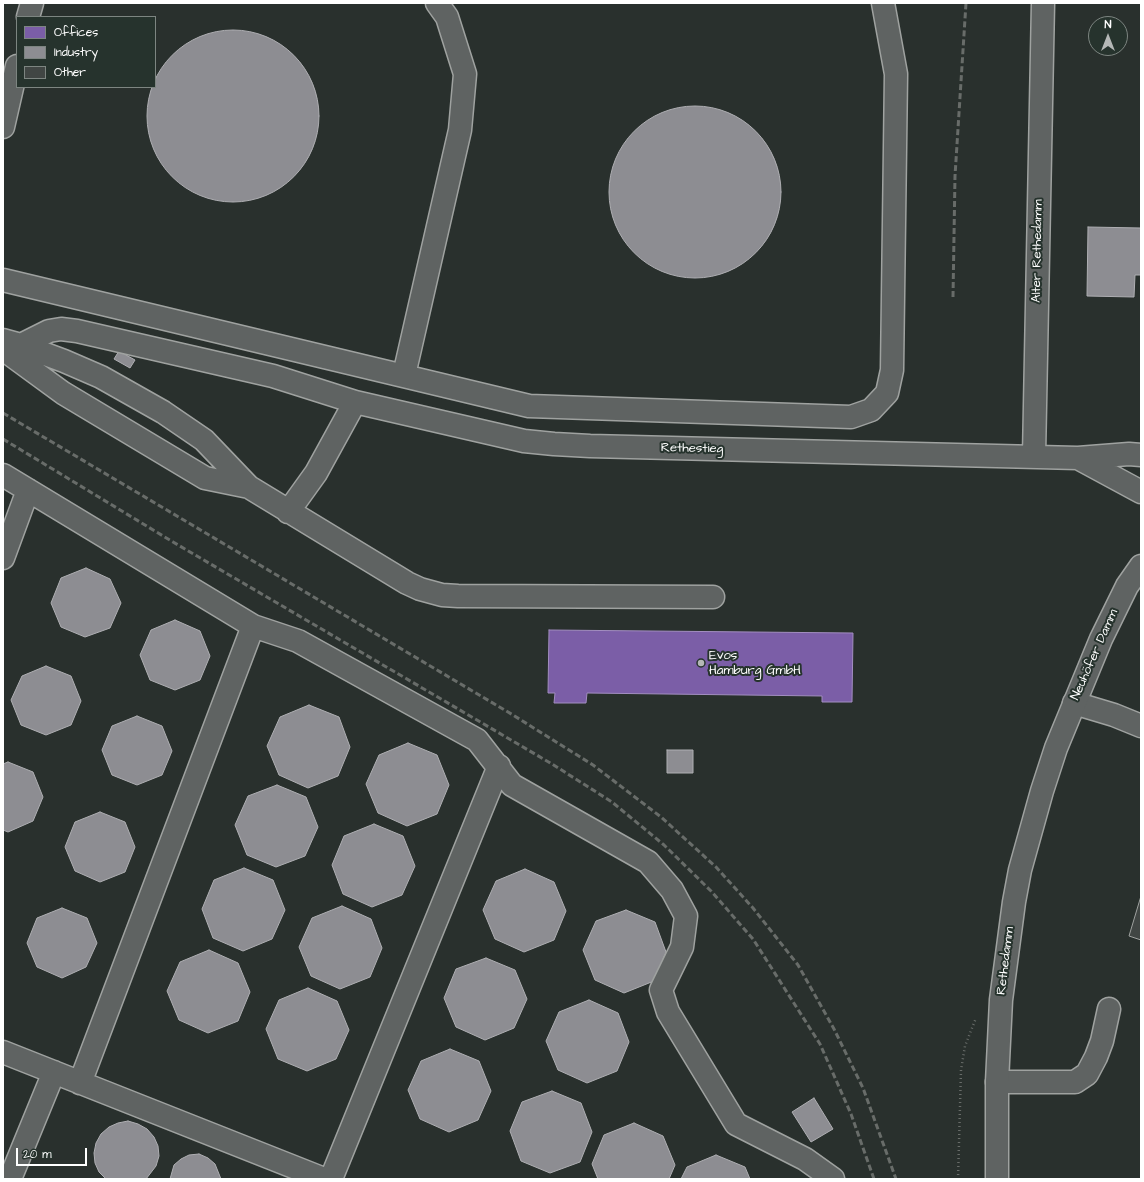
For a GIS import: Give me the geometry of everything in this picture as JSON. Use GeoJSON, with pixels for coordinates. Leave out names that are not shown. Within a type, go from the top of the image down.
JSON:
{"type":"FeatureCollection","features":[{"type":"Feature","properties":{"kind":"street"},"geometry":{"type":"LineString","coordinates":[[28,16],[32,3]]}},
{"type":"Feature","properties":{"kind":"street"},"geometry":{"type":"LineString","coordinates":[[404,375],[461,123],[465,74],[447,17],[437,3]]}},
{"type":"Feature","properties":{"kind":"street"},"geometry":{"type":"LineString","coordinates":[[3,280],[529,406],[851,416],[871,410],[887,393],[892,370],[896,74],[883,3]]}},
{"type":"Feature","properties":{"kind":"street","name":"Alter Rethedamm"},"geometry":{"type":"LineString","coordinates":[[1034,456],[1043,3]]}},
{"type":"Feature","properties":{"kind":"street"},"geometry":{"type":"LineString","coordinates":[[3,127],[16,70]]}},
{"type":"Feature","properties":{"kind":"street","name":"Rethestieg"},"geometry":{"type":"LineString","coordinates":[[9,345],[49,331],[61,329],[77,331],[273,376],[355,402],[524,440],[554,444],[1034,456]]}},
{"type":"Feature","properties":{"kind":"street"},"geometry":{"type":"LineString","coordinates":[[9,345],[63,393],[205,478],[249,487]]}},
{"type":"Feature","properties":{"kind":"street"},"geometry":{"type":"LineString","coordinates":[[9,345],[101,377],[163,412],[204,440],[249,487],[407,583],[442,595],[713,597]]}},
{"type":"Feature","properties":{"kind":"street"},"geometry":{"type":"LineString","coordinates":[[288,512],[316,473],[355,402]]}},
{"type":"Feature","properties":{"kind":"street"},"geometry":{"type":"LineString","coordinates":[[1034,456],[1078,458],[1129,454],[1141,455]]}},
{"type":"Feature","properties":{"kind":"street"},"geometry":{"type":"LineString","coordinates":[[1078,458],[1141,492]]}},
{"type":"Feature","properties":{"kind":"street"},"geometry":{"type":"LineString","coordinates":[[3,475],[252,626],[298,641],[476,740],[499,766],[512,785],[648,862],[672,890],[686,916],[682,946],[661,990],[668,1012],[736,1124],[805,1159],[833,1179]]}},
{"type":"Feature","properties":{"kind":"street"},"geometry":{"type":"LineString","coordinates":[[3,558],[28,490]]}},
{"type":"Feature","properties":{"kind":"street","name":"Neuhöfer Damm"},"geometry":{"type":"LineString","coordinates":[[1056,748],[1101,639],[1127,586],[1141,566]]}},
{"type":"Feature","properties":{"kind":"street"},"geometry":{"type":"LineString","coordinates":[[80,1082],[252,626]]}},
{"type":"Feature","properties":{"kind":"street"},"geometry":{"type":"LineString","coordinates":[[1074,703],[1114,715],[1141,726]]}},
{"type":"Feature","properties":{"kind":"street","name":"Rethedamm"},"geometry":{"type":"LineString","coordinates":[[996,1179],[997,1082],[1001,1000],[1014,902],[1031,827],[1056,748]]}},
{"type":"Feature","properties":{"kind":"street"},"geometry":{"type":"LineString","coordinates":[[330,1179],[499,766]]}},
{"type":"Feature","properties":{"kind":"street"},"geometry":{"type":"LineString","coordinates":[[997,1082],[1075,1082],[1087,1074],[1096,1057],[1102,1041],[1109,1009]]}},
{"type":"Feature","properties":{"kind":"street"},"geometry":{"type":"LineString","coordinates":[[3,1052],[324,1179]]}},
{"type":"Feature","properties":{"kind":"street"},"geometry":{"type":"LineString","coordinates":[[10,1179],[54,1072]]}},
{"type":"Feature","properties":{"kind":"path"},"geometry":{"type":"LineString","coordinates":[[958,1179],[961,1070],[969,1032],[978,1013]]}},
{"type":"Feature","properties":{"kind":"building: Offices","name":"Evos Hamburg GmbH"},"geometry":{"type":"Polygon","coordinates":[[[549,630],[853,633],[852,702],[822,702],[822,696],[587,693],[586,703],[554,703],[555,693],[548,693],[549,630]]]}},
{"type":"Feature","properties":{"kind":"building: Industry"},"geometry":{"type":"Polygon","coordinates":[[[233,30],[250,32],[266,37],[281,45],[294,55],[309,76],[315,91],[319,116],[315,141],[309,156],[294,177],[281,187],[266,195],[250,200],[233,202],[216,200],[200,195],[185,187],[172,177],[162,164],[154,149],[149,133],[147,116],[151,91],[152,88],[156,88],[156,78],[172,55],[185,45],[200,37],[216,32],[233,30]]]}},
{"type":"Feature","properties":{"kind":"building: Industry"},"geometry":{"type":"Polygon","coordinates":[[[687,106],[703,106],[720,109],[736,116],[750,125],[762,137],[771,151],[778,167],[781,192],[780,209],[775,225],[762,247],[750,259],[736,268],[720,275],[703,278],[687,278],[670,275],[654,268],[640,259],[628,247],[619,233],[612,217],[609,200],[609,184],[612,167],[619,151],[628,137],[640,125],[654,116],[670,109],[687,106]]]}},
{"type":"Feature","properties":{"kind":"building: Industry"},"geometry":{"type":"Polygon","coordinates":[[[1088,227],[1141,228],[1141,275],[1135,275],[1134,297],[1087,296],[1088,227]]]}},
{"type":"Feature","properties":{"kind":"building: Industry"},"geometry":{"type":"Polygon","coordinates":[[[119,351],[135,360],[130,368],[114,359],[119,351]]]}},
{"type":"Feature","properties":{"kind":"building: Industry"},"geometry":{"type":"Polygon","coordinates":[[[86,568],[110,579],[121,603],[110,628],[85,637],[61,627],[51,603],[61,578],[86,568]]]}},
{"type":"Feature","properties":{"kind":"building: Industry"},"geometry":{"type":"Polygon","coordinates":[[[175,620],[200,631],[210,656],[200,680],[175,690],[150,680],[140,655],[151,630],[175,620]]]}},
{"type":"Feature","properties":{"kind":"building: Industry"},"geometry":{"type":"Polygon","coordinates":[[[46,666],[71,676],[81,701],[71,725],[46,735],[21,725],[11,700],[22,676],[46,666]]]}},
{"type":"Feature","properties":{"kind":"building: Industry"},"geometry":{"type":"Polygon","coordinates":[[[309,705],[339,717],[350,747],[338,776],[308,788],[279,775],[267,746],[280,717],[309,705]]]}},
{"type":"Feature","properties":{"kind":"building: Industry"},"geometry":{"type":"Polygon","coordinates":[[[137,716],[162,726],[172,751],[162,775],[137,785],[112,775],[102,750],[112,726],[137,716]]]}},
{"type":"Feature","properties":{"kind":"building: Industry"},"geometry":{"type":"Polygon","coordinates":[[[408,743],[437,755],[449,785],[437,814],[407,826],[378,813],[366,784],[379,755],[408,743]]]}},
{"type":"Feature","properties":{"kind":"building: Industry"},"geometry":{"type":"Polygon","coordinates":[[[667,750],[693,750],[693,773],[667,773],[667,750]]]}},
{"type":"Feature","properties":{"kind":"building: Industry"},"geometry":{"type":"Polygon","coordinates":[[[8,762],[33,772],[43,797],[33,821],[8,832],[3,830],[3,764],[8,762]]]}},
{"type":"Feature","properties":{"kind":"building: Industry"},"geometry":{"type":"Polygon","coordinates":[[[277,785],[306,797],[318,827],[305,856],[276,867],[247,855],[235,825],[248,796],[277,785]]]}},
{"type":"Feature","properties":{"kind":"building: Industry"},"geometry":{"type":"Polygon","coordinates":[[[100,812],[125,822],[135,847],[125,872],[100,882],[75,871],[65,847],[75,822],[100,812]]]}},
{"type":"Feature","properties":{"kind":"building: Industry"},"geometry":{"type":"Polygon","coordinates":[[[374,824],[403,836],[415,866],[402,895],[372,907],[343,894],[332,865],[344,836],[374,824]]]}},
{"type":"Feature","properties":{"kind":"building: Industry"},"geometry":{"type":"Polygon","coordinates":[[[244,868],[273,880],[285,910],[272,939],[243,951],[213,938],[202,909],[214,880],[244,868]]]}},
{"type":"Feature","properties":{"kind":"building: Industry"},"geometry":{"type":"Polygon","coordinates":[[[525,869],[554,882],[566,911],[554,940],[524,952],[495,939],[483,910],[496,881],[525,869]]]}},
{"type":"Feature","properties":{"kind":"building: Industry"},"geometry":{"type":"Polygon","coordinates":[[[342,906],[371,919],[382,948],[370,977],[340,989],[311,976],[299,947],[312,918],[342,906]]]}},
{"type":"Feature","properties":{"kind":"building: Industry"},"geometry":{"type":"Polygon","coordinates":[[[62,908],[87,918],[97,943],[86,967],[62,978],[37,967],[27,943],[37,918],[62,908]]]}},
{"type":"Feature","properties":{"kind":"building: Industry"},"geometry":{"type":"Polygon","coordinates":[[[626,910],[655,922],[666,952],[654,981],[624,993],[595,980],[583,950],[596,921],[626,910]]]}},
{"type":"Feature","properties":{"kind":"building: Industry"},"geometry":{"type":"Polygon","coordinates":[[[209,950],[238,963],[250,992],[238,1021],[208,1033],[179,1020],[167,991],[180,962],[209,950]]]}},
{"type":"Feature","properties":{"kind":"building: Industry"},"geometry":{"type":"Polygon","coordinates":[[[486,958],[515,970],[527,999],[514,1028],[485,1040],[456,1027],[444,998],[456,969],[486,958]]]}},
{"type":"Feature","properties":{"kind":"building: Industry"},"geometry":{"type":"Polygon","coordinates":[[[308,988],[337,1001],[349,1030],[336,1059],[307,1071],[278,1059],[266,1029],[279,1000],[308,988]]]}},
{"type":"Feature","properties":{"kind":"building: Industry"},"geometry":{"type":"Polygon","coordinates":[[[589,1000],[618,1013],[629,1042],[617,1071],[587,1083],[558,1070],[546,1041],[559,1012],[589,1000]]]}},
{"type":"Feature","properties":{"kind":"building: Industry"},"geometry":{"type":"Polygon","coordinates":[[[450,1049],[479,1061],[491,1091],[478,1120],[449,1132],[420,1119],[408,1090],[421,1061],[450,1049]]]}},
{"type":"Feature","properties":{"kind":"building: Industry"},"geometry":{"type":"Polygon","coordinates":[[[552,1091],[581,1103],[592,1132],[580,1162],[550,1173],[521,1161],[510,1131],[522,1102],[552,1091]]]}},
{"type":"Feature","properties":{"kind":"building: Industry"},"geometry":{"type":"Polygon","coordinates":[[[814,1098],[833,1129],[811,1142],[792,1112],[814,1098]]]}},
{"type":"Feature","properties":{"kind":"building: Industry"},"geometry":{"type":"Polygon","coordinates":[[[128,1121],[147,1129],[154,1137],[158,1146],[159,1156],[156,1166],[146,1179],[106,1179],[99,1172],[95,1163],[94,1153],[96,1143],[101,1134],[109,1127],[128,1121]]]}},
{"type":"Feature","properties":{"kind":"building: Industry"},"geometry":{"type":"Polygon","coordinates":[[[634,1123],[663,1136],[675,1165],[669,1179],[598,1179],[592,1164],[604,1135],[634,1123]]]}},
{"type":"Feature","properties":{"kind":"building: Industry"},"geometry":{"type":"Polygon","coordinates":[[[199,1154],[208,1158],[215,1164],[221,1179],[170,1179],[174,1165],[189,1155],[199,1154]]]}},
{"type":"Feature","properties":{"kind":"building: Industry"},"geometry":{"type":"Polygon","coordinates":[[[716,1155],[745,1167],[750,1179],[681,1179],[687,1167],[716,1155]]]}},
{"type":"Feature","properties":{"kind":"building: Other"},"geometry":{"type":"Polygon","coordinates":[[[1141,896],[1141,940],[1129,936],[1141,896]]]}},
{"type":"Feature","properties":{"kind":"railway"},"geometry":{"type":"LineString","coordinates":[[953,297],[955,176],[966,3]]}},
{"type":"Feature","properties":{"kind":"railway"},"geometry":{"type":"LineString","coordinates":[[3,413],[513,715],[593,765],[661,817],[716,867],[753,908],[798,965],[834,1029],[863,1088],[896,1179]]}},
{"type":"Feature","properties":{"kind":"railway"},"geometry":{"type":"LineString","coordinates":[[3,439],[173,542],[552,764],[612,802],[664,845],[711,891],[753,939],[820,1044],[851,1114],[874,1179]]}},
{"type":"Feature","properties":{"kind":"place","name":"Evos Hamburg GmbH"},"geometry":{"type":"Point","coordinates":[701,663]}}]}
